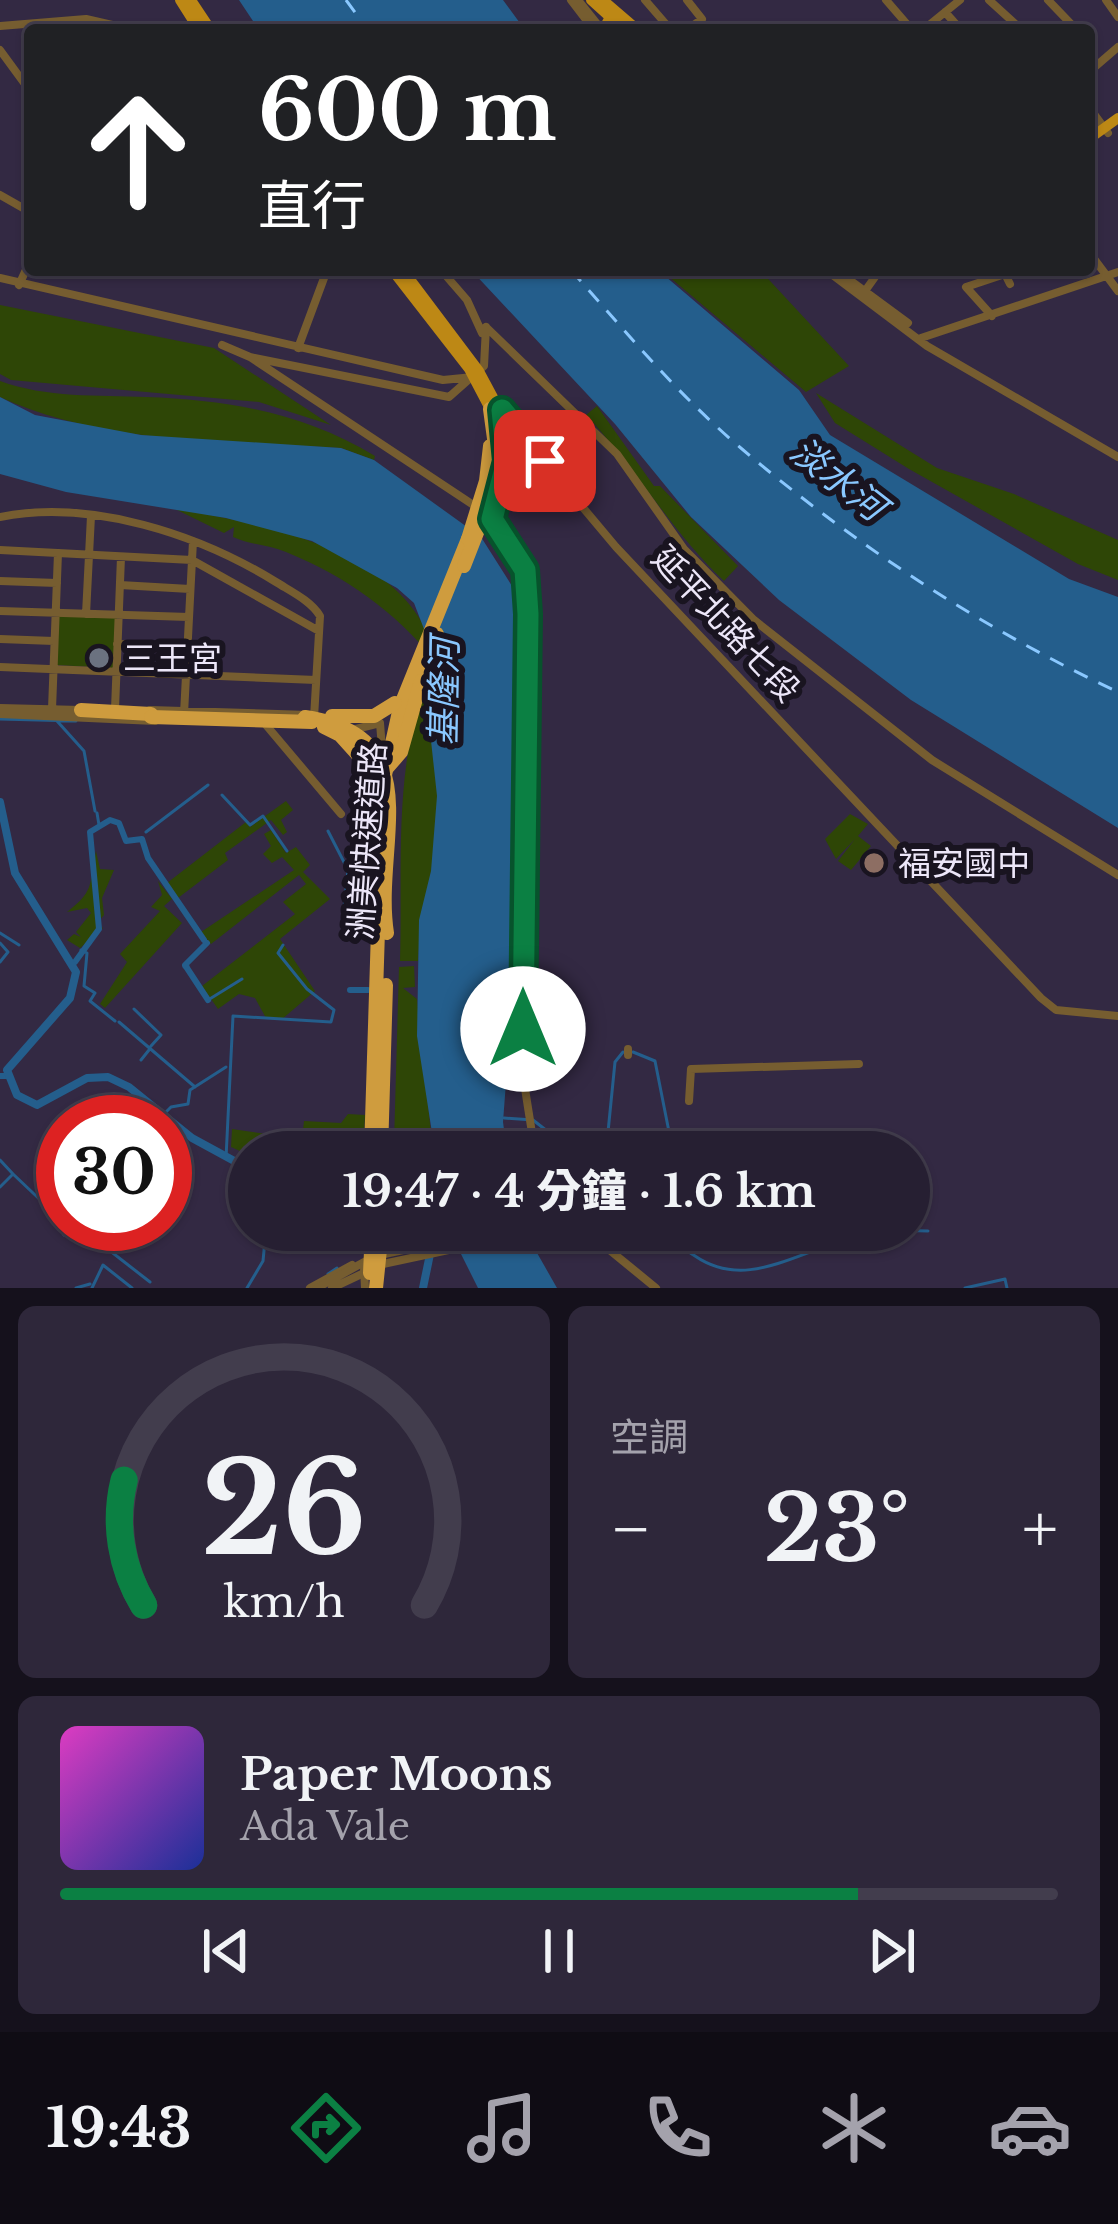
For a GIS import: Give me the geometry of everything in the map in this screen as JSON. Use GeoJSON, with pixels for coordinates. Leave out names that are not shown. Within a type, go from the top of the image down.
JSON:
{"type":"FeatureCollection","features":[{"type":"Feature","properties":{"kind":"highway"},"geometry":{"type":"LineString","coordinates":[[493,409],[498,446]]}},
{"type":"Feature","properties":{"kind":"highway","name":"洲美快速道路"},"geometry":{"type":"LineString","coordinates":[[375,1131],[385,773],[394,724],[468,538],[498,446]]}},
{"type":"Feature","properties":{"kind":"highway","name":"洲美快速道路"},"geometry":{"type":"LineString","coordinates":[[383,932],[396,749],[498,479],[498,446]]}},
{"type":"Feature","properties":{"kind":"highway"},"geometry":{"type":"LineString","coordinates":[[310,720],[340,735],[372,767],[393,764],[440,624]]}},
{"type":"Feature","properties":{"kind":"highway"},"geometry":{"type":"LineString","coordinates":[[81,713],[310,720],[386,712],[427,637]]}},
{"type":"Feature","properties":{"kind":"highway"},"geometry":{"type":"LineString","coordinates":[[310,720],[359,733],[384,763],[383,932]]}},
{"type":"Feature","properties":{"kind":"highway"},"geometry":{"type":"LineString","coordinates":[[375,1131],[381,980]]}},
{"type":"Feature","properties":{"kind":"highway"},"geometry":{"type":"LineString","coordinates":[[364,1262],[368,1251]]}},
{"type":"Feature","properties":{"kind":"highway"},"geometry":{"type":"LineString","coordinates":[[370,1288],[373,1251]]}},
{"type":"Feature","properties":{"kind":"main road"},"geometry":{"type":"LineString","coordinates":[[600,0],[626,24]]}},
{"type":"Feature","properties":{"kind":"main road"},"geometry":{"type":"LineString","coordinates":[[397,276],[476,374]]}},
{"type":"Feature","properties":{"kind":"main road"},"geometry":{"type":"LineString","coordinates":[[407,276],[476,374]]}},
{"type":"Feature","properties":{"kind":"main road","name":"延平北路七段"},"geometry":{"type":"LineString","coordinates":[[476,374],[493,409]]}},
{"type":"Feature","properties":{"kind":"street"},"geometry":{"type":"LineString","coordinates":[[574,0],[595,24]]}},
{"type":"Feature","properties":{"kind":"street"},"geometry":{"type":"LineString","coordinates":[[645,0],[665,24]]}},
{"type":"Feature","properties":{"kind":"street"},"geometry":{"type":"LineString","coordinates":[[930,24],[960,0]]}},
{"type":"Feature","properties":{"kind":"street"},"geometry":{"type":"LineString","coordinates":[[989,0],[1015,24]]}},
{"type":"Feature","properties":{"kind":"street"},"geometry":{"type":"LineString","coordinates":[[1048,0],[1071,24]]}},
{"type":"Feature","properties":{"kind":"street"},"geometry":{"type":"LineString","coordinates":[[1106,0],[1118,17]]}},
{"type":"Feature","properties":{"kind":"street"},"geometry":{"type":"LineString","coordinates":[[690,1],[702,19],[695,24]]}},
{"type":"Feature","properties":{"kind":"street"},"geometry":{"type":"LineString","coordinates":[[945,12],[956,24]]}},
{"type":"Feature","properties":{"kind":"street"},"geometry":{"type":"LineString","coordinates":[[29,24],[86,20],[105,24]]}},
{"type":"Feature","properties":{"kind":"street"},"geometry":{"type":"LineString","coordinates":[[1095,67],[1118,47]]}},
{"type":"Feature","properties":{"kind":"street"},"geometry":{"type":"LineString","coordinates":[[0,50],[24,83]]}},
{"type":"Feature","properties":{"kind":"street"},"geometry":{"type":"LineString","coordinates":[[1095,262],[1118,291]]}},
{"type":"Feature","properties":{"kind":"street"},"geometry":{"type":"LineString","coordinates":[[921,338],[1118,272]]}},
{"type":"Feature","properties":{"kind":"street"},"geometry":{"type":"LineString","coordinates":[[19,285],[24,274]]}},
{"type":"Feature","properties":{"kind":"street"},"geometry":{"type":"LineString","coordinates":[[298,348],[325,276]]}},
{"type":"Feature","properties":{"kind":"street"},"geometry":{"type":"LineString","coordinates":[[446,276],[479,323],[476,374]]}},
{"type":"Feature","properties":{"kind":"street"},"geometry":{"type":"LineString","coordinates":[[835,276],[921,338],[1058,423],[1118,454]]}},
{"type":"Feature","properties":{"kind":"street"},"geometry":{"type":"LineString","coordinates":[[844,276],[877,304]]}},
{"type":"Feature","properties":{"kind":"street"},"geometry":{"type":"LineString","coordinates":[[865,292],[876,276]]}},
{"type":"Feature","properties":{"kind":"street"},"geometry":{"type":"LineString","coordinates":[[992,316],[967,287],[999,276]]}},
{"type":"Feature","properties":{"kind":"street"},"geometry":{"type":"LineString","coordinates":[[1006,276],[1010,284]]}},
{"type":"Feature","properties":{"kind":"street"},"geometry":{"type":"LineString","coordinates":[[0,278],[443,380],[476,374]]}},
{"type":"Feature","properties":{"kind":"street"},"geometry":{"type":"LineString","coordinates":[[250,357],[443,396],[457,394],[476,374],[488,327],[617,454],[684,548],[754,620],[932,760],[1118,874]]}},
{"type":"Feature","properties":{"kind":"street"},"geometry":{"type":"LineString","coordinates":[[222,345],[250,357],[475,506],[492,519],[525,570],[523,1076],[532,1131]]}},
{"type":"Feature","properties":{"kind":"street"},"geometry":{"type":"LineString","coordinates":[[475,506],[488,460],[493,409]]}},
{"type":"Feature","properties":{"kind":"street"},"geometry":{"type":"LineString","coordinates":[[492,519],[507,461],[493,409]]}},
{"type":"Feature","properties":{"kind":"street","name":"延平北路七段"},"geometry":{"type":"LineString","coordinates":[[493,409],[616,547],[1049,1006],[1118,1016]]}},
{"type":"Feature","properties":{"kind":"street"},"geometry":{"type":"LineString","coordinates":[[86,614],[91,516]]}},
{"type":"Feature","properties":{"kind":"street"},"geometry":{"type":"LineString","coordinates":[[0,517],[91,516],[193,541],[248,565],[302,599],[319,613],[310,720]]}},
{"type":"Feature","properties":{"kind":"street"},"geometry":{"type":"LineString","coordinates":[[184,722],[193,541]]}},
{"type":"Feature","properties":{"kind":"street"},"geometry":{"type":"LineString","coordinates":[[0,550],[192,560],[319,631]]}},
{"type":"Feature","properties":{"kind":"street"},"geometry":{"type":"LineString","coordinates":[[52,709],[58,553]]}},
{"type":"Feature","properties":{"kind":"street"},"geometry":{"type":"LineString","coordinates":[[115,709],[121,556]]}},
{"type":"Feature","properties":{"kind":"street"},"geometry":{"type":"LineString","coordinates":[[0,580],[57,583]]}},
{"type":"Feature","properties":{"kind":"street"},"geometry":{"type":"LineString","coordinates":[[120,585],[190,589]]}},
{"type":"Feature","properties":{"kind":"street"},"geometry":{"type":"LineString","coordinates":[[0,610],[189,617]]}},
{"type":"Feature","properties":{"kind":"street"},"geometry":{"type":"LineString","coordinates":[[0,639],[54,641]]}},
{"type":"Feature","properties":{"kind":"street"},"geometry":{"type":"LineString","coordinates":[[117,644],[187,646]]}},
{"type":"Feature","properties":{"kind":"street"},"geometry":{"type":"LineString","coordinates":[[0,667],[316,680]]}},
{"type":"Feature","properties":{"kind":"street"},"geometry":{"type":"LineString","coordinates":[[0,711],[52,709],[266,725],[288,719],[380,724]]}},
{"type":"Feature","properties":{"kind":"street"},"geometry":{"type":"LineString","coordinates":[[0,711],[184,710],[310,720],[334,732],[380,724]]}},
{"type":"Feature","properties":{"kind":"street"},"geometry":{"type":"LineString","coordinates":[[346,720],[349,731]]}},
{"type":"Feature","properties":{"kind":"street"},"geometry":{"type":"LineString","coordinates":[[374,1131],[380,724]]}},
{"type":"Feature","properties":{"kind":"street"},"geometry":{"type":"LineString","coordinates":[[266,725],[341,814]]}},
{"type":"Feature","properties":{"kind":"street"},"geometry":{"type":"LineString","coordinates":[[689,1101],[691,1069],[859,1064]]}},
{"type":"Feature","properties":{"kind":"street"},"geometry":{"type":"LineString","coordinates":[[313,1288],[389,1251]]}},
{"type":"Feature","properties":{"kind":"street"},"geometry":{"type":"LineString","coordinates":[[313,1288],[375,1256],[398,1251]]}},
{"type":"Feature","properties":{"kind":"street"},"geometry":{"type":"LineString","coordinates":[[331,1288],[386,1261],[433,1251]]}},
{"type":"Feature","properties":{"kind":"street"},"geometry":{"type":"LineString","coordinates":[[331,1288],[393,1262],[445,1251]]}},
{"type":"Feature","properties":{"kind":"street"},"geometry":{"type":"LineString","coordinates":[[613,1251],[653,1285]]}},
{"type":"Feature","properties":{"kind":"street"},"geometry":{"type":"LineString","coordinates":[[313,1288],[364,1262],[370,1288]]}},
{"type":"Feature","properties":{"kind":"street"},"geometry":{"type":"LineString","coordinates":[[331,1288],[343,1274]]}},
{"type":"Feature","properties":{"kind":"green space"},"geometry":{"type":"Polygon","coordinates":[[[668,276],[766,276],[849,366],[806,392],[668,276]]]}},
{"type":"Feature","properties":{"kind":"green space"},"geometry":{"type":"Polygon","coordinates":[[[0,305],[214,348],[331,425],[259,402],[11,380],[0,374],[0,305]]]}},
{"type":"Feature","properties":{"kind":"green space"},"geometry":{"type":"Polygon","coordinates":[[[0,381],[54,393],[236,406],[321,429],[375,456],[374,460],[341,448],[167,438],[82,424],[0,397],[0,381]]]}},
{"type":"Feature","properties":{"kind":"green space"},"geometry":{"type":"Polygon","coordinates":[[[816,393],[937,468],[1014,494],[1118,540],[1118,580],[1078,564],[909,469],[835,423],[816,393]]]}},
{"type":"Feature","properties":{"kind":"green space"},"geometry":{"type":"Polygon","coordinates":[[[597,406],[654,486],[660,486],[738,566],[724,581],[586,415],[597,406]]]}},
{"type":"Feature","properties":{"kind":"green space"},"geometry":{"type":"Polygon","coordinates":[[[173,508],[253,524],[334,551],[370,570],[401,595],[424,626],[438,665],[439,676],[434,745],[438,818],[418,961],[400,961],[402,808],[412,732],[436,661],[403,626],[350,584],[280,550],[233,537],[234,527],[224,533],[173,508]]]}},
{"type":"Feature","properties":{"kind":"green space"},"geometry":{"type":"Polygon","coordinates":[[[58,615],[117,618],[114,668],[56,665],[58,615]]]}},
{"type":"Feature","properties":{"kind":"green space"},"geometry":{"type":"Polygon","coordinates":[[[286,801],[293,810],[281,820],[287,832],[283,835],[271,820],[225,853],[228,860],[178,898],[167,883],[246,822],[250,827],[286,801]]]}},
{"type":"Feature","properties":{"kind":"green space"},"geometry":{"type":"Polygon","coordinates":[[[850,814],[868,824],[858,836],[871,846],[851,870],[838,861],[855,839],[836,859],[825,839],[850,814]]]}},
{"type":"Feature","properties":{"kind":"green space"},"geometry":{"type":"Polygon","coordinates":[[[271,830],[286,853],[296,847],[310,865],[303,872],[330,899],[280,939],[315,991],[281,1020],[266,1018],[255,998],[239,994],[218,1009],[202,986],[295,914],[283,902],[306,884],[299,875],[211,944],[201,932],[294,870],[282,857],[272,863],[263,854],[271,846],[264,834],[271,830]]]}},
{"type":"Feature","properties":{"kind":"green space"},"geometry":{"type":"Polygon","coordinates":[[[96,851],[100,869],[114,870],[102,898],[104,915],[96,924],[103,928],[80,948],[67,940],[74,934],[81,937],[76,932],[91,913],[87,908],[67,912],[89,887],[96,851]]]}},
{"type":"Feature","properties":{"kind":"green space"},"geometry":{"type":"Polygon","coordinates":[[[158,881],[172,899],[164,906],[182,923],[105,1008],[100,1004],[127,962],[120,954],[160,911],[151,907],[162,895],[158,881]]]}},
{"type":"Feature","properties":{"kind":"green space"},"geometry":{"type":"Polygon","coordinates":[[[414,966],[415,987],[403,988],[417,999],[431,1131],[394,1131],[399,967],[414,966]]]}},
{"type":"Feature","properties":{"kind":"green space"},"geometry":{"type":"Polygon","coordinates":[[[348,1114],[365,1115],[364,1131],[303,1131],[304,1121],[341,1123],[348,1114]]]}},
{"type":"Feature","properties":{"kind":"water"},"geometry":{"type":"Polygon","coordinates":[[[239,0],[503,0],[521,24],[255,24],[239,0]]]}},
{"type":"Feature","properties":{"kind":"water","name":"淡水河"},"geometry":{"type":"Polygon","coordinates":[[[477,276],[665,276],[799,390],[830,435],[1069,579],[1118,597],[1118,828],[911,700],[779,600],[691,517],[615,424],[477,276]]]}},
{"type":"Feature","properties":{"kind":"water","name":"基隆河"},"geometry":{"type":"Polygon","coordinates":[[[0,397],[35,415],[141,435],[341,448],[374,460],[481,537],[512,586],[521,631],[515,689],[513,989],[504,1131],[432,1131],[417,1036],[419,920],[431,871],[437,796],[428,713],[437,663],[414,603],[397,588],[312,541],[226,518],[66,492],[0,474],[0,397]]]}},
{"type":"Feature","properties":{"kind":"water"},"geometry":{"type":"Polygon","coordinates":[[[460,1251],[536,1251],[557,1288],[478,1288],[460,1251]]]}},
{"type":"Feature","properties":{"kind":"waterway"},"geometry":{"type":"LineString","coordinates":[[0,719],[76,721]]}},
{"type":"Feature","properties":{"kind":"waterway"},"geometry":{"type":"LineString","coordinates":[[57,721],[84,751],[95,811]]}},
{"type":"Feature","properties":{"kind":"waterway"},"geometry":{"type":"LineString","coordinates":[[146,832],[208,785]]}},
{"type":"Feature","properties":{"kind":"waterway"},"geometry":{"type":"LineString","coordinates":[[222,795],[250,825],[263,816],[287,851]]}},
{"type":"Feature","properties":{"kind":"waterway"},"geometry":{"type":"LineString","coordinates":[[0,802],[15,873],[76,972],[70,998],[7,1070],[17,1095],[37,1105],[87,1078],[108,1077],[129,1087],[192,1138],[228,1158]]}},
{"type":"Feature","properties":{"kind":"waterway"},"geometry":{"type":"LineString","coordinates":[[97,813],[99,825]]}},
{"type":"Feature","properties":{"kind":"waterway"},"geometry":{"type":"LineString","coordinates":[[75,962],[99,929],[90,832],[110,820],[119,823],[126,841],[142,839],[148,858],[204,940]]}},
{"type":"Feature","properties":{"kind":"waterway"},"geometry":{"type":"LineString","coordinates":[[328,831],[348,870],[343,917]]}},
{"type":"Feature","properties":{"kind":"waterway"},"geometry":{"type":"LineString","coordinates":[[0,933],[19,945]]}},
{"type":"Feature","properties":{"kind":"waterway"},"geometry":{"type":"LineString","coordinates":[[0,943],[8,952],[0,962]]}},
{"type":"Feature","properties":{"kind":"waterway"},"geometry":{"type":"LineString","coordinates":[[207,943],[185,965],[208,1000]]}},
{"type":"Feature","properties":{"kind":"waterway"},"geometry":{"type":"LineString","coordinates":[[226,1158],[233,1016],[331,1022],[334,1010],[307,989],[278,953],[283,945]]}},
{"type":"Feature","properties":{"kind":"waterway"},"geometry":{"type":"LineString","coordinates":[[81,950],[87,953],[84,986],[95,993],[90,1001],[115,1021]]}},
{"type":"Feature","properties":{"kind":"waterway"},"geometry":{"type":"LineString","coordinates":[[184,967],[188,966]]}},
{"type":"Feature","properties":{"kind":"waterway"},"geometry":{"type":"LineString","coordinates":[[208,1000],[242,979]]}},
{"type":"Feature","properties":{"kind":"waterway"},"geometry":{"type":"LineString","coordinates":[[350,990],[368,990]]}},
{"type":"Feature","properties":{"kind":"waterway"},"geometry":{"type":"LineString","coordinates":[[134,1009],[161,1035],[151,1046]]}},
{"type":"Feature","properties":{"kind":"waterway"},"geometry":{"type":"LineString","coordinates":[[119,1022],[195,1087]]}},
{"type":"Feature","properties":{"kind":"waterway"},"geometry":{"type":"LineString","coordinates":[[141,1060],[149,1050]]}},
{"type":"Feature","properties":{"kind":"waterway"},"geometry":{"type":"LineString","coordinates":[[608,1131],[615,1062],[623,1052]]}},
{"type":"Feature","properties":{"kind":"waterway"},"geometry":{"type":"LineString","coordinates":[[633,1052],[655,1061],[669,1131]]}},
{"type":"Feature","properties":{"kind":"waterway"},"geometry":{"type":"LineString","coordinates":[[189,1095],[226,1067]]}},
{"type":"Feature","properties":{"kind":"waterway"},"geometry":{"type":"LineString","coordinates":[[0,1076],[7,1076]]}},
{"type":"Feature","properties":{"kind":"waterway"},"geometry":{"type":"LineString","coordinates":[[504,1118],[533,1120],[547,1131]]}},
{"type":"Feature","properties":{"kind":"waterway"},"geometry":{"type":"LineString","coordinates":[[0,1160],[13,1174],[0,1187]]}},
{"type":"Feature","properties":{"kind":"waterway"},"geometry":{"type":"LineString","coordinates":[[13,1174],[52,1211],[64,1235],[82,1229],[150,1282]]}},
{"type":"Feature","properties":{"kind":"waterway"},"geometry":{"type":"LineString","coordinates":[[247,1288],[264,1251]]}},
{"type":"Feature","properties":{"kind":"waterway"},"geometry":{"type":"LineString","coordinates":[[423,1288],[431,1251]]}},
{"type":"Feature","properties":{"kind":"waterway"},"geometry":{"type":"LineString","coordinates":[[688,1251],[730,1270],[765,1267],[813,1251]]}},
{"type":"Feature","properties":{"kind":"waterway"},"geometry":{"type":"LineString","coordinates":[[92,1288],[103,1265],[132,1288]]}},
{"type":"Feature","properties":{"kind":"waterway"},"geometry":{"type":"LineString","coordinates":[[328,1274],[337,1268]]}},
{"type":"Feature","properties":{"kind":"waterway"},"geometry":{"type":"LineString","coordinates":[[965,1288],[1005,1279],[1007,1288]]}},
{"type":"Feature","properties":{"kind":"waterway"},"geometry":{"type":"LineString","coordinates":[[76,1288],[90,1284]]}},
{"type":"Feature","properties":{"kind":"ferry route"},"geometry":{"type":"LineString","coordinates":[[346,0],[364,24]]}},
{"type":"Feature","properties":{"kind":"ferry route"},"geometry":{"type":"LineString","coordinates":[[576,276],[696,407],[785,484],[970,613],[1118,692]]}},
{"type":"Feature","properties":{"kind":"place","name":"三王宮"},"geometry":{"type":"Point","coordinates":[99,658]}},
{"type":"Feature","properties":{"kind":"place","name":"福安國中"},"geometry":{"type":"Point","coordinates":[874,863]}},
{"type":"Feature","properties":{"kind":"route"},"geometry":{"type":"LineString","coordinates":[[523,1029],[523,690],[528,614],[525,570],[512,543],[492,519],[507,461],[508,434],[502,410],[545,461]]}}]}
